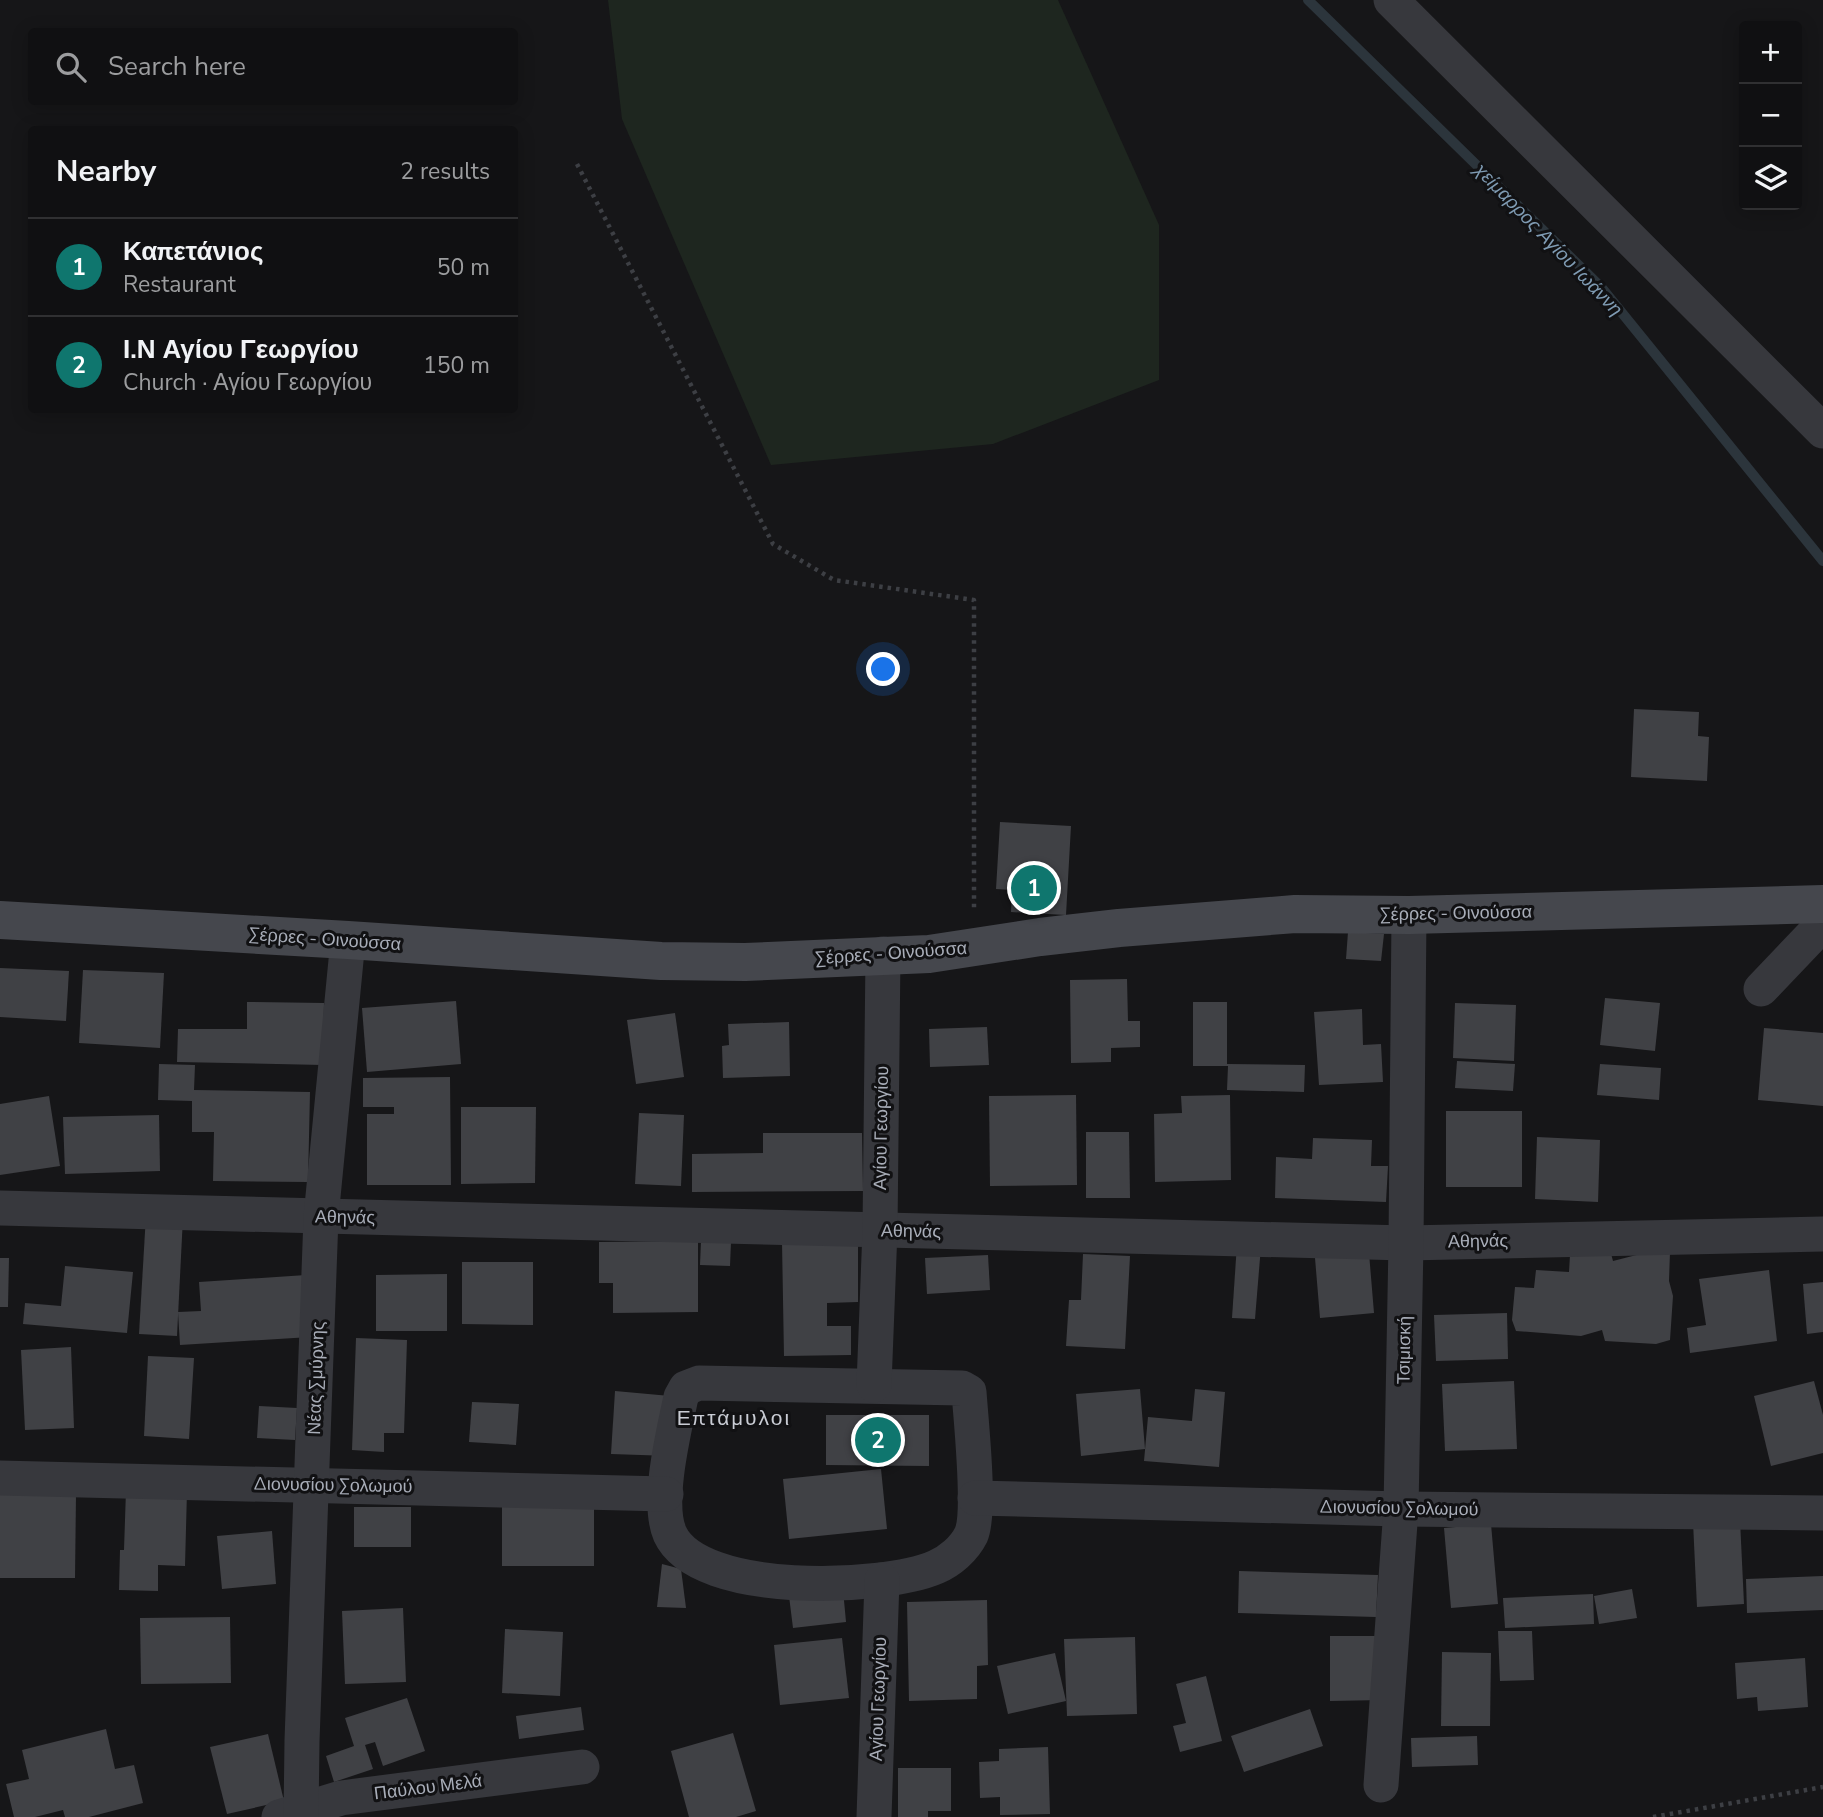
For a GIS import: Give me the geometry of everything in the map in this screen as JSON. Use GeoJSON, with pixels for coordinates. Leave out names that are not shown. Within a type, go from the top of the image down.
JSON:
{"type":"FeatureCollection","features":[{"type":"Feature","properties":{"kind":"street"},"geometry":{"type":"LineString","coordinates":[[1391,0],[1823,431]]}},
{"type":"Feature","properties":{"kind":"street","name":"Σέρρες - Οινούσσα"},"geometry":{"type":"LineString","coordinates":[[0,920],[661,961],[745,962],[929,954],[1119,928],[1295,914],[1409,915],[1823,904]]}},
{"type":"Feature","properties":{"kind":"street","name":"Τσιμισκή"},"geometry":{"type":"LineString","coordinates":[[1381,1785],[1401,1509],[1409,915]]}},
{"type":"Feature","properties":{"kind":"street"},"geometry":{"type":"LineString","coordinates":[[1761,989],[1823,924]]}},
{"type":"Feature","properties":{"kind":"street","name":"Νέας Σμύρνης"},"geometry":{"type":"LineString","coordinates":[[293,1815],[313,1484],[321,1217],[348,940]]}},
{"type":"Feature","properties":{"kind":"street","name":"Αγίου Γεωργίου"},"geometry":{"type":"LineString","coordinates":[[874,1385],[880,1230],[883,954]]}},
{"type":"Feature","properties":{"kind":"street","name":"Αθηνάς"},"geometry":{"type":"LineString","coordinates":[[0,1208],[1406,1243],[1823,1234]]}},
{"type":"Feature","properties":{"kind":"street"},"geometry":{"type":"LineString","coordinates":[[1770,1235],[1823,1220]]}},
{"type":"Feature","properties":{"kind":"street"},"geometry":{"type":"LineString","coordinates":[[694,1384],[874,1385],[947,1386],[969,1392],[975,1498],[972,1531],[964,1545],[953,1556],[934,1568],[883,1580],[795,1583],[742,1577],[718,1570],[694,1558],[674,1542],[668,1528],[668,1467],[681,1397],[686,1388],[694,1384]]}},
{"type":"Feature","properties":{"kind":"street","name":"Διονυσίου Σολωμού"},"geometry":{"type":"LineString","coordinates":[[0,1478],[666,1494]]}},
{"type":"Feature","properties":{"kind":"street","name":"Διονυσίου Σολωμού"},"geometry":{"type":"LineString","coordinates":[[975,1498],[1401,1509],[1823,1513]]}},
{"type":"Feature","properties":{"kind":"street","name":"Αγίου Γεωργίου"},"geometry":{"type":"LineString","coordinates":[[874,1817],[883,1580]]}},
{"type":"Feature","properties":{"kind":"street","name":"Παύλου Μελά"},"geometry":{"type":"LineString","coordinates":[[293,1815],[341,1798],[582,1767]]}},
{"type":"Feature","properties":{"kind":"path"},"geometry":{"type":"LineString","coordinates":[[577,164],[773,544],[834,580],[974,600],[974,947]]}},
{"type":"Feature","properties":{"kind":"path"},"geometry":{"type":"LineString","coordinates":[[1653,1817],[1823,1787]]}},
{"type":"Feature","properties":{"kind":"shaded area"},"geometry":{"type":"Polygon","coordinates":[[[608,0],[1058,0],[1159,225],[1159,380],[993,444],[771,465],[622,119],[608,0]]]}},
{"type":"Feature","properties":{"kind":"building"},"geometry":{"type":"Polygon","coordinates":[[[1634,709],[1699,712],[1698,736],[1709,737],[1707,781],[1631,777],[1634,709]]]}},
{"type":"Feature","properties":{"kind":"building"},"geometry":{"type":"Polygon","coordinates":[[[1000,822],[1071,826],[1066,915],[1011,912],[1012,890],[996,889],[1000,822]]]}},
{"type":"Feature","properties":{"kind":"building"},"geometry":{"type":"Polygon","coordinates":[[[1348,932],[1384,934],[1381,961],[1346,959],[1348,932]]]}},
{"type":"Feature","properties":{"kind":"building"},"geometry":{"type":"Polygon","coordinates":[[[0,968],[69,971],[66,1021],[0,1017],[0,968]]]}},
{"type":"Feature","properties":{"kind":"building"},"geometry":{"type":"Polygon","coordinates":[[[83,970],[164,973],[160,1048],[79,1043],[83,970]]]}},
{"type":"Feature","properties":{"kind":"building"},"geometry":{"type":"Polygon","coordinates":[[[1127,979],[1128,1021],[1140,1021],[1140,1047],[1111,1048],[1111,1062],[1071,1063],[1070,980],[1127,979]]]}},
{"type":"Feature","properties":{"kind":"building"},"geometry":{"type":"Polygon","coordinates":[[[1605,998],[1660,1003],[1655,1051],[1600,1045],[1605,998]]]}},
{"type":"Feature","properties":{"kind":"building"},"geometry":{"type":"Polygon","coordinates":[[[456,1001],[461,1064],[367,1072],[362,1008],[456,1001]]]}},
{"type":"Feature","properties":{"kind":"building"},"geometry":{"type":"Polygon","coordinates":[[[247,1002],[324,1003],[323,1065],[177,1062],[178,1029],[247,1029],[247,1002]]]}},
{"type":"Feature","properties":{"kind":"building"},"geometry":{"type":"Polygon","coordinates":[[[1193,1002],[1227,1002],[1227,1064],[1305,1065],[1304,1092],[1227,1090],[1228,1066],[1193,1066],[1193,1002]]]}},
{"type":"Feature","properties":{"kind":"building"},"geometry":{"type":"Polygon","coordinates":[[[1455,1003],[1516,1005],[1514,1061],[1453,1058],[1455,1003]]]}},
{"type":"Feature","properties":{"kind":"building"},"geometry":{"type":"Polygon","coordinates":[[[1362,1009],[1363,1045],[1381,1044],[1383,1082],[1319,1085],[1314,1012],[1362,1009]]]}},
{"type":"Feature","properties":{"kind":"building"},"geometry":{"type":"Polygon","coordinates":[[[675,1013],[684,1077],[636,1084],[627,1020],[675,1013]]]}},
{"type":"Feature","properties":{"kind":"building"},"geometry":{"type":"Polygon","coordinates":[[[789,1022],[790,1076],[723,1078],[722,1046],[729,1045],[728,1024],[789,1022]]]}},
{"type":"Feature","properties":{"kind":"building"},"geometry":{"type":"Polygon","coordinates":[[[987,1027],[989,1065],[930,1067],[929,1029],[987,1027]]]}},
{"type":"Feature","properties":{"kind":"building"},"geometry":{"type":"Polygon","coordinates":[[[1764,1028],[1823,1033],[1823,1106],[1758,1100],[1764,1028]]]}},
{"type":"Feature","properties":{"kind":"building"},"geometry":{"type":"Polygon","coordinates":[[[1457,1061],[1515,1064],[1513,1091],[1455,1088],[1457,1061]]]}},
{"type":"Feature","properties":{"kind":"building"},"geometry":{"type":"Polygon","coordinates":[[[159,1064],[195,1065],[194,1090],[310,1092],[308,1182],[213,1181],[214,1132],[192,1132],[192,1101],[158,1100],[159,1064]]]}},
{"type":"Feature","properties":{"kind":"building"},"geometry":{"type":"Polygon","coordinates":[[[1600,1064],[1661,1068],[1659,1100],[1597,1095],[1600,1064]]]}},
{"type":"Feature","properties":{"kind":"building"},"geometry":{"type":"Polygon","coordinates":[[[450,1077],[451,1185],[367,1185],[367,1114],[394,1114],[394,1107],[363,1107],[363,1078],[450,1077]]]}},
{"type":"Feature","properties":{"kind":"building"},"geometry":{"type":"Polygon","coordinates":[[[1076,1095],[1077,1185],[990,1186],[989,1096],[1076,1095]]]}},
{"type":"Feature","properties":{"kind":"building"},"geometry":{"type":"Polygon","coordinates":[[[1230,1095],[1231,1180],[1155,1182],[1154,1114],[1182,1113],[1181,1096],[1230,1095]]]}},
{"type":"Feature","properties":{"kind":"building"},"geometry":{"type":"Polygon","coordinates":[[[49,1096],[60,1166],[0,1175],[0,1104],[49,1096]]]}},
{"type":"Feature","properties":{"kind":"building"},"geometry":{"type":"Polygon","coordinates":[[[461,1107],[536,1107],[535,1183],[461,1184],[461,1107]]]}},
{"type":"Feature","properties":{"kind":"building"},"geometry":{"type":"Polygon","coordinates":[[[1446,1111],[1522,1111],[1522,1187],[1446,1187],[1446,1111]]]}},
{"type":"Feature","properties":{"kind":"building"},"geometry":{"type":"Polygon","coordinates":[[[639,1113],[684,1115],[681,1186],[635,1184],[639,1113]]]}},
{"type":"Feature","properties":{"kind":"building"},"geometry":{"type":"Polygon","coordinates":[[[159,1115],[160,1171],[65,1174],[63,1117],[159,1115]]]}},
{"type":"Feature","properties":{"kind":"building"},"geometry":{"type":"Polygon","coordinates":[[[1086,1132],[1129,1132],[1130,1198],[1086,1198],[1086,1132]]]}},
{"type":"Feature","properties":{"kind":"building"},"geometry":{"type":"Polygon","coordinates":[[[763,1133],[862,1133],[863,1191],[692,1192],[692,1154],[763,1153],[763,1133]]]}},
{"type":"Feature","properties":{"kind":"building"},"geometry":{"type":"Polygon","coordinates":[[[1537,1137],[1600,1140],[1598,1202],[1535,1199],[1537,1137]]]}},
{"type":"Feature","properties":{"kind":"building"},"geometry":{"type":"Polygon","coordinates":[[[1313,1138],[1372,1140],[1371,1166],[1388,1166],[1386,1202],[1275,1198],[1276,1157],[1312,1159],[1313,1138]]]}},
{"type":"Feature","properties":{"kind":"building"},"geometry":{"type":"Polygon","coordinates":[[[146,1215],[183,1217],[177,1336],[139,1334],[146,1215]]]}},
{"type":"Feature","properties":{"kind":"building"},"geometry":{"type":"Polygon","coordinates":[[[698,1241],[698,1312],[613,1313],[613,1283],[599,1283],[599,1242],[698,1241]]]}},
{"type":"Feature","properties":{"kind":"building"},"geometry":{"type":"Polygon","coordinates":[[[701,1241],[731,1242],[730,1266],[700,1265],[701,1241]]]}},
{"type":"Feature","properties":{"kind":"building"},"geometry":{"type":"Polygon","coordinates":[[[858,1241],[858,1302],[827,1303],[827,1326],[851,1326],[851,1355],[784,1356],[782,1242],[858,1241]]]}},
{"type":"Feature","properties":{"kind":"building"},"geometry":{"type":"Polygon","coordinates":[[[1237,1244],[1261,1246],[1255,1319],[1232,1318],[1237,1244]]]}},
{"type":"Feature","properties":{"kind":"building"},"geometry":{"type":"Polygon","coordinates":[[[1610,1250],[1613,1261],[1652,1251],[1670,1252],[1669,1281],[1673,1296],[1670,1340],[1656,1344],[1605,1341],[1602,1330],[1581,1336],[1516,1331],[1512,1320],[1515,1287],[1534,1288],[1536,1270],[1569,1272],[1570,1255],[1610,1250]]]}},
{"type":"Feature","properties":{"kind":"building"},"geometry":{"type":"Polygon","coordinates":[[[1369,1253],[1374,1313],[1320,1318],[1315,1258],[1369,1253]]]}},
{"type":"Feature","properties":{"kind":"building"},"geometry":{"type":"Polygon","coordinates":[[[1083,1254],[1130,1256],[1125,1349],[1066,1346],[1069,1300],[1081,1300],[1083,1254]]]}},
{"type":"Feature","properties":{"kind":"building"},"geometry":{"type":"Polygon","coordinates":[[[988,1255],[990,1290],[927,1294],[925,1258],[988,1255]]]}},
{"type":"Feature","properties":{"kind":"building"},"geometry":{"type":"Polygon","coordinates":[[[0,1258],[9,1258],[8,1307],[0,1307],[0,1258]]]}},
{"type":"Feature","properties":{"kind":"building"},"geometry":{"type":"Polygon","coordinates":[[[462,1262],[533,1262],[533,1325],[462,1324],[462,1262]]]}},
{"type":"Feature","properties":{"kind":"building"},"geometry":{"type":"Polygon","coordinates":[[[65,1266],[133,1272],[127,1333],[23,1324],[25,1303],[61,1306],[65,1266]]]}},
{"type":"Feature","properties":{"kind":"building"},"geometry":{"type":"Polygon","coordinates":[[[1769,1270],[1777,1341],[1690,1353],[1687,1328],[1706,1325],[1699,1279],[1769,1270]]]}},
{"type":"Feature","properties":{"kind":"building"},"geometry":{"type":"Polygon","coordinates":[[[447,1274],[447,1331],[376,1331],[376,1275],[447,1274]]]}},
{"type":"Feature","properties":{"kind":"building"},"geometry":{"type":"Polygon","coordinates":[[[306,1275],[310,1337],[180,1345],[178,1312],[201,1311],[199,1282],[306,1275]]]}},
{"type":"Feature","properties":{"kind":"building"},"geometry":{"type":"Polygon","coordinates":[[[1823,1282],[1823,1332],[1807,1334],[1803,1284],[1823,1282]]]}},
{"type":"Feature","properties":{"kind":"building"},"geometry":{"type":"Polygon","coordinates":[[[1507,1313],[1508,1359],[1436,1361],[1434,1315],[1507,1313]]]}},
{"type":"Feature","properties":{"kind":"building"},"geometry":{"type":"Polygon","coordinates":[[[356,1338],[407,1340],[404,1433],[384,1433],[384,1452],[352,1450],[356,1338]]]}},
{"type":"Feature","properties":{"kind":"building"},"geometry":{"type":"Polygon","coordinates":[[[71,1347],[74,1428],[25,1430],[21,1350],[71,1347]]]}},
{"type":"Feature","properties":{"kind":"building"},"geometry":{"type":"Polygon","coordinates":[[[148,1356],[194,1358],[189,1439],[144,1436],[148,1356]]]}},
{"type":"Feature","properties":{"kind":"building"},"geometry":{"type":"Polygon","coordinates":[[[1514,1381],[1517,1449],[1445,1451],[1442,1384],[1514,1381]]]}},
{"type":"Feature","properties":{"kind":"building"},"geometry":{"type":"Polygon","coordinates":[[[1814,1381],[1823,1415],[1823,1453],[1771,1466],[1754,1396],[1814,1381]]]}},
{"type":"Feature","properties":{"kind":"building"},"geometry":{"type":"Polygon","coordinates":[[[1140,1389],[1145,1449],[1081,1456],[1076,1394],[1140,1389]]]}},
{"type":"Feature","properties":{"kind":"building"},"geometry":{"type":"Polygon","coordinates":[[[1195,1389],[1225,1392],[1219,1467],[1144,1461],[1148,1417],[1192,1421],[1195,1389]]]}},
{"type":"Feature","properties":{"kind":"building"},"geometry":{"type":"Polygon","coordinates":[[[615,1391],[681,1397],[670,1456],[611,1454],[615,1391]]]}},
{"type":"Feature","properties":{"kind":"building"},"geometry":{"type":"Polygon","coordinates":[[[472,1402],[519,1404],[516,1445],[469,1442],[472,1402]]]}},
{"type":"Feature","properties":{"kind":"building"},"geometry":{"type":"Polygon","coordinates":[[[259,1406],[297,1408],[295,1440],[257,1438],[259,1406]]]}},
{"type":"Feature","properties":{"kind":"building"},"geometry":{"type":"Polygon","coordinates":[[[826,1415],[929,1415],[929,1466],[826,1465],[826,1415]]]}},
{"type":"Feature","properties":{"kind":"building"},"geometry":{"type":"Polygon","coordinates":[[[881,1469],[887,1529],[789,1539],[783,1479],[881,1469]]]}},
{"type":"Feature","properties":{"kind":"building"},"geometry":{"type":"Polygon","coordinates":[[[126,1490],[187,1491],[185,1566],[158,1565],[158,1591],[119,1590],[120,1550],[124,1550],[126,1490]]]}},
{"type":"Feature","properties":{"kind":"building"},"geometry":{"type":"Polygon","coordinates":[[[0,1494],[76,1494],[75,1578],[0,1578],[0,1494]]]}},
{"type":"Feature","properties":{"kind":"building"},"geometry":{"type":"Polygon","coordinates":[[[594,1497],[594,1566],[502,1566],[502,1498],[594,1497]]]}},
{"type":"Feature","properties":{"kind":"building"},"geometry":{"type":"Polygon","coordinates":[[[354,1507],[411,1507],[411,1547],[354,1547],[354,1507]]]}},
{"type":"Feature","properties":{"kind":"building"},"geometry":{"type":"Polygon","coordinates":[[[1740,1520],[1744,1604],[1697,1607],[1693,1522],[1740,1520]]]}},
{"type":"Feature","properties":{"kind":"building"},"geometry":{"type":"Polygon","coordinates":[[[1491,1524],[1498,1604],[1451,1608],[1444,1528],[1491,1524]]]}},
{"type":"Feature","properties":{"kind":"building"},"geometry":{"type":"Polygon","coordinates":[[[272,1531],[276,1584],[222,1589],[217,1536],[272,1531]]]}},
{"type":"Feature","properties":{"kind":"building"},"geometry":{"type":"Polygon","coordinates":[[[662,1564],[681,1569],[686,1608],[657,1607],[662,1564]]]}},
{"type":"Feature","properties":{"kind":"building"},"geometry":{"type":"Polygon","coordinates":[[[1239,1571],[1378,1575],[1376,1617],[1238,1613],[1239,1571]]]}},
{"type":"Feature","properties":{"kind":"building"},"geometry":{"type":"Polygon","coordinates":[[[1823,1576],[1823,1610],[1747,1613],[1746,1579],[1823,1576]]]}},
{"type":"Feature","properties":{"kind":"building"},"geometry":{"type":"Polygon","coordinates":[[[1632,1589],[1637,1618],[1599,1624],[1594,1596],[1632,1589]]]}},
{"type":"Feature","properties":{"kind":"building"},"geometry":{"type":"Polygon","coordinates":[[[843,1590],[846,1622],[793,1628],[789,1596],[843,1590]]]}},
{"type":"Feature","properties":{"kind":"building"},"geometry":{"type":"Polygon","coordinates":[[[1593,1594],[1594,1624],[1505,1628],[1503,1598],[1593,1594]]]}},
{"type":"Feature","properties":{"kind":"building"},"geometry":{"type":"Polygon","coordinates":[[[987,1600],[988,1665],[977,1666],[977,1699],[909,1701],[907,1602],[987,1600]]]}},
{"type":"Feature","properties":{"kind":"building"},"geometry":{"type":"Polygon","coordinates":[[[403,1608],[406,1682],[345,1684],[342,1611],[403,1608]]]}},
{"type":"Feature","properties":{"kind":"building"},"geometry":{"type":"Polygon","coordinates":[[[230,1617],[231,1683],[141,1684],[140,1618],[230,1617]]]}},
{"type":"Feature","properties":{"kind":"building"},"geometry":{"type":"Polygon","coordinates":[[[505,1629],[563,1632],[560,1696],[502,1693],[505,1629]]]}},
{"type":"Feature","properties":{"kind":"building"},"geometry":{"type":"Polygon","coordinates":[[[1498,1631],[1532,1631],[1534,1680],[1500,1681],[1498,1631]]]}},
{"type":"Feature","properties":{"kind":"building"},"geometry":{"type":"Polygon","coordinates":[[[1330,1636],[1382,1636],[1383,1700],[1330,1701],[1330,1636]]]}},
{"type":"Feature","properties":{"kind":"building"},"geometry":{"type":"Polygon","coordinates":[[[1135,1637],[1137,1714],[1067,1716],[1064,1639],[1135,1637]]]}},
{"type":"Feature","properties":{"kind":"building"},"geometry":{"type":"Polygon","coordinates":[[[842,1638],[849,1698],[780,1705],[774,1645],[842,1638]]]}},
{"type":"Feature","properties":{"kind":"building"},"geometry":{"type":"Polygon","coordinates":[[[1442,1652],[1491,1653],[1490,1726],[1441,1726],[1442,1652]]]}},
{"type":"Feature","properties":{"kind":"building"},"geometry":{"type":"Polygon","coordinates":[[[1055,1653],[1066,1701],[1008,1714],[997,1666],[1055,1653]]]}},
{"type":"Feature","properties":{"kind":"building"},"geometry":{"type":"Polygon","coordinates":[[[1805,1658],[1808,1707],[1758,1711],[1757,1697],[1737,1699],[1735,1663],[1805,1658]]]}},
{"type":"Feature","properties":{"kind":"building"},"geometry":{"type":"Polygon","coordinates":[[[1206,1676],[1222,1741],[1180,1752],[1173,1726],[1186,1723],[1176,1684],[1206,1676]]]}},
{"type":"Feature","properties":{"kind":"building"},"geometry":{"type":"Polygon","coordinates":[[[407,1698],[425,1751],[383,1766],[375,1742],[365,1745],[373,1769],[334,1782],[326,1756],[354,1746],[345,1718],[407,1698]]]}},
{"type":"Feature","properties":{"kind":"building"},"geometry":{"type":"Polygon","coordinates":[[[581,1707],[584,1730],[519,1739],[516,1716],[581,1707]]]}},
{"type":"Feature","properties":{"kind":"building"},"geometry":{"type":"Polygon","coordinates":[[[1310,1709],[1323,1746],[1244,1772],[1231,1736],[1310,1709]]]}},
{"type":"Feature","properties":{"kind":"building"},"geometry":{"type":"Polygon","coordinates":[[[106,1729],[115,1769],[134,1765],[143,1803],[89,1817],[65,1817],[63,1810],[35,1817],[14,1817],[6,1784],[29,1779],[22,1750],[106,1729]]]}},
{"type":"Feature","properties":{"kind":"building"},"geometry":{"type":"Polygon","coordinates":[[[733,1733],[756,1811],[736,1817],[689,1817],[671,1751],[733,1733]]]}},
{"type":"Feature","properties":{"kind":"building"},"geometry":{"type":"Polygon","coordinates":[[[268,1734],[284,1801],[227,1814],[210,1747],[268,1734]]]}},
{"type":"Feature","properties":{"kind":"building"},"geometry":{"type":"Polygon","coordinates":[[[1477,1736],[1478,1765],[1412,1767],[1411,1738],[1477,1736]]]}},
{"type":"Feature","properties":{"kind":"building"},"geometry":{"type":"Polygon","coordinates":[[[1048,1747],[1050,1814],[1000,1815],[1000,1797],[980,1798],[979,1762],[999,1761],[999,1749],[1048,1747]]]}},
{"type":"Feature","properties":{"kind":"building"},"geometry":{"type":"Polygon","coordinates":[[[898,1768],[951,1768],[951,1811],[928,1811],[928,1817],[898,1817],[898,1768]]]}},
{"type":"Feature","properties":{"kind":"waterway","name":"χείμαρρος Αγίου Ιωάννη"},"geometry":{"type":"LineString","coordinates":[[1308,0],[1601,287],[1823,561]]}},
{"type":"Feature","properties":{"kind":"place","name":"Καπετάνιος"},"geometry":{"type":"Point","coordinates":[1034,888]}},
{"type":"Feature","properties":{"kind":"place","name":"Ι.Ν Αγίου Γεωργίου"},"geometry":{"type":"Point","coordinates":[878,1440]}},
{"type":"Feature","properties":{"kind":"district","name":"Επτάμυλοι"},"geometry":{"type":"Point","coordinates":[734,1418]}}]}
